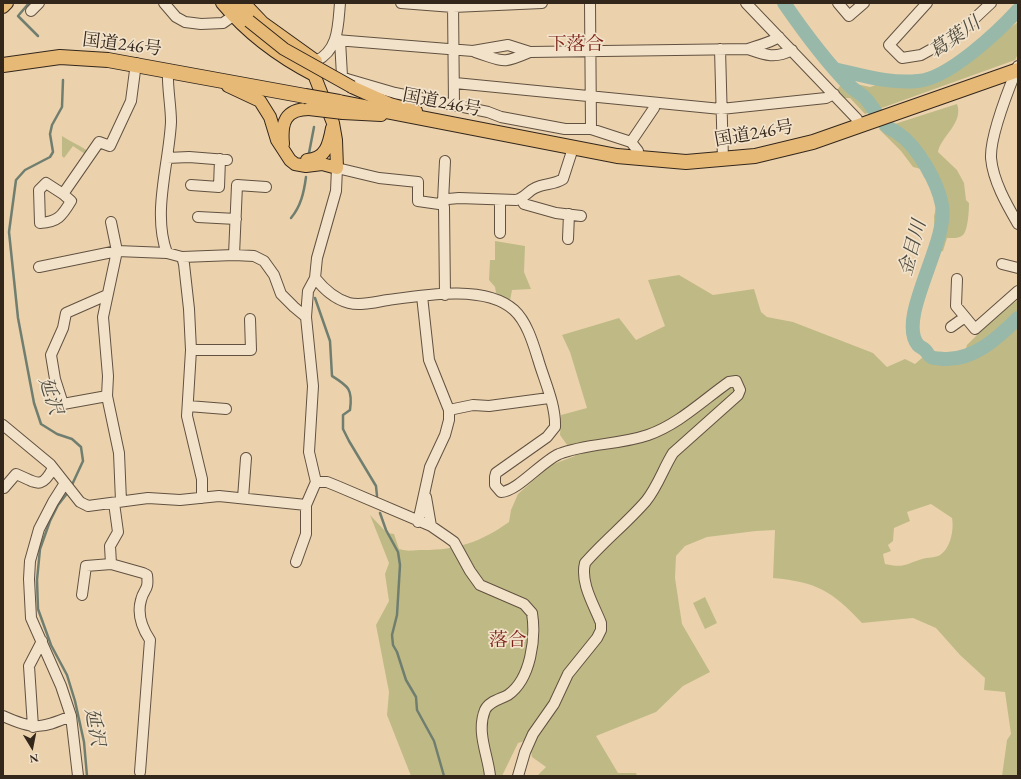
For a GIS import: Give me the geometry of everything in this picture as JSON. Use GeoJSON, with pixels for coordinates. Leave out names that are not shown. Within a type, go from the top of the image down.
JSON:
{"type":"FeatureCollection","features":[{"type":"Feature","properties":{"kind":"highway","name":"国道246号"},"geometry":{"type":"LineString","coordinates":[[3,65],[60,57],[136,63],[210,79],[307,103],[408,116],[617,156],[658,161],[723,160],[755,156],[788,149],[894,114],[1017,69]]}},
{"type":"Feature","properties":{"kind":"main road"},"geometry":{"type":"LineString","coordinates":[[3,8],[7,3]]}},
{"type":"Feature","properties":{"kind":"main road"},"geometry":{"type":"LineString","coordinates":[[222,3],[233,16],[265,45],[288,61],[314,75]]}},
{"type":"Feature","properties":{"kind":"main road"},"geometry":{"type":"LineString","coordinates":[[234,3],[249,21],[284,49],[352,87],[390,104],[482,130]]}},
{"type":"Feature","properties":{"kind":"main road"},"geometry":{"type":"LineString","coordinates":[[210,79],[246,93],[260,101],[268,113],[277,140],[290,160],[301,166],[322,164],[337,168],[336,140],[333,123],[327,112],[314,75],[316,61],[295,48],[263,22],[244,3]]}},
{"type":"Feature","properties":{"kind":"main road"},"geometry":{"type":"LineString","coordinates":[[284,149],[282,130],[286,118],[307,103]]}},
{"type":"Feature","properties":{"kind":"main road"},"geometry":{"type":"LineString","coordinates":[[290,160],[315,160],[320,156],[327,148],[333,123]]}},
{"type":"Feature","properties":{"kind":"street"},"geometry":{"type":"LineString","coordinates":[[32,11],[39,3]]}},
{"type":"Feature","properties":{"kind":"street"},"geometry":{"type":"LineString","coordinates":[[164,3],[176,17],[186,22],[201,24],[223,23],[233,16]]}},
{"type":"Feature","properties":{"kind":"street"},"geometry":{"type":"LineString","coordinates":[[340,3],[338,40],[342,76],[395,94],[565,129],[591,129],[631,142],[638,151]]}},
{"type":"Feature","properties":{"kind":"street"},"geometry":{"type":"LineString","coordinates":[[401,3],[453,5],[542,3]]}},
{"type":"Feature","properties":{"kind":"street"},"geometry":{"type":"LineString","coordinates":[[590,3],[591,129]]}},
{"type":"Feature","properties":{"kind":"street"},"geometry":{"type":"LineString","coordinates":[[746,3],[857,119]]}},
{"type":"Feature","properties":{"kind":"street"},"geometry":{"type":"LineString","coordinates":[[838,3],[849,16],[864,3]]}},
{"type":"Feature","properties":{"kind":"street"},"geometry":{"type":"LineString","coordinates":[[927,3],[889,45],[902,58],[921,55],[957,35],[991,3]]}},
{"type":"Feature","properties":{"kind":"street"},"geometry":{"type":"LineString","coordinates":[[453,5],[455,82],[454,106]]}},
{"type":"Feature","properties":{"kind":"street"},"geometry":{"type":"LineString","coordinates":[[316,61],[319,53],[330,36],[339,14]]}},
{"type":"Feature","properties":{"kind":"street"},"geometry":{"type":"LineString","coordinates":[[748,49],[779,38]]}},
{"type":"Feature","properties":{"kind":"street"},"geometry":{"type":"LineString","coordinates":[[316,61],[323,58],[338,40]]}},
{"type":"Feature","properties":{"kind":"street"},"geometry":{"type":"LineString","coordinates":[[338,40],[473,51],[508,45],[530,52],[748,49],[768,56],[781,55],[792,50]]}},
{"type":"Feature","properties":{"kind":"street"},"geometry":{"type":"LineString","coordinates":[[720,49],[723,160]]}},
{"type":"Feature","properties":{"kind":"street"},"geometry":{"type":"LineString","coordinates":[[473,51],[504,62],[530,52]]}},
{"type":"Feature","properties":{"kind":"street"},"geometry":{"type":"LineString","coordinates":[[63,194],[98,142],[110,146],[131,101],[136,63]]}},
{"type":"Feature","properties":{"kind":"street"},"geometry":{"type":"LineString","coordinates":[[1017,69],[1014,87],[992,140],[991,158],[994,172],[1008,207],[1018,224]]}},
{"type":"Feature","properties":{"kind":"street"},"geometry":{"type":"LineString","coordinates":[[167,253],[163,241],[160,222],[171,121],[168,70]]}},
{"type":"Feature","properties":{"kind":"street"},"geometry":{"type":"LineString","coordinates":[[455,82],[654,103],[721,108],[826,98],[834,94]]}},
{"type":"Feature","properties":{"kind":"street"},"geometry":{"type":"LineString","coordinates":[[631,142],[654,108],[654,103]]}},
{"type":"Feature","properties":{"kind":"street"},"geometry":{"type":"LineString","coordinates":[[296,562],[306,534],[306,505],[316,482],[309,452],[313,386],[306,317],[308,291],[315,278],[317,258],[336,191],[337,168],[379,178],[418,182],[418,201],[439,204],[459,198],[500,200],[521,199],[536,187],[557,183],[563,179],[573,148]]}},
{"type":"Feature","properties":{"kind":"street"},"geometry":{"type":"LineString","coordinates":[[167,158],[189,157],[224,160],[218,187],[191,185]]}},
{"type":"Feature","properties":{"kind":"street"},"geometry":{"type":"LineString","coordinates":[[445,161],[442,202],[444,207],[445,295]]}},
{"type":"Feature","properties":{"kind":"street"},"geometry":{"type":"LineString","coordinates":[[234,255],[237,181],[266,187]]}},
{"type":"Feature","properties":{"kind":"street"},"geometry":{"type":"LineString","coordinates":[[521,199],[524,204],[581,216]]}},
{"type":"Feature","properties":{"kind":"street"},"geometry":{"type":"LineString","coordinates":[[500,200],[500,233]]}},
{"type":"Feature","properties":{"kind":"street"},"geometry":{"type":"LineString","coordinates":[[568,239],[569,214]]}},
{"type":"Feature","properties":{"kind":"street"},"geometry":{"type":"LineString","coordinates":[[198,218],[236,219]]}},
{"type":"Feature","properties":{"kind":"street"},"geometry":{"type":"LineString","coordinates":[[111,222],[116,251],[103,317],[108,376],[107,396],[119,453],[118,532],[110,546],[111,564]]}},
{"type":"Feature","properties":{"kind":"street"},"geometry":{"type":"LineString","coordinates":[[39,267],[116,251],[167,253],[182,257],[234,255],[254,256],[264,261],[274,275],[281,294],[306,317]]}},
{"type":"Feature","properties":{"kind":"street"},"geometry":{"type":"LineString","coordinates":[[182,257],[187,294],[191,350],[187,416],[191,441],[202,479],[202,498]]}},
{"type":"Feature","properties":{"kind":"street"},"geometry":{"type":"LineString","coordinates":[[1002,264],[1018,268]]}},
{"type":"Feature","properties":{"kind":"street"},"geometry":{"type":"LineString","coordinates":[[315,278],[321,286],[338,299],[356,304],[422,296],[476,295],[494,298],[514,310],[522,320],[532,343],[550,398],[555,427],[547,437],[496,473],[495,485],[502,492],[508,492],[558,455],[574,449],[633,439],[667,427],[687,415],[729,382],[736,381],[740,390],[738,395],[731,403],[674,453],[667,463],[657,485],[645,502],[585,563],[583,571],[585,584],[601,624],[601,630],[597,638],[568,674],[554,704],[533,734],[525,752],[518,776]]}},
{"type":"Feature","properties":{"kind":"street"},"geometry":{"type":"LineString","coordinates":[[956,279],[956,306],[975,329],[1018,291]]}},
{"type":"Feature","properties":{"kind":"street"},"geometry":{"type":"LineString","coordinates":[[107,295],[66,313],[63,328],[51,355],[55,379],[63,407],[107,396]]}},
{"type":"Feature","properties":{"kind":"street"},"geometry":{"type":"LineString","coordinates":[[418,522],[430,468],[445,435],[449,410],[429,360],[422,296]]}},
{"type":"Feature","properties":{"kind":"street"},"geometry":{"type":"LineString","coordinates":[[951,327],[965,317]]}},
{"type":"Feature","properties":{"kind":"street"},"geometry":{"type":"LineString","coordinates":[[191,350],[251,354],[250,319]]}},
{"type":"Feature","properties":{"kind":"street"},"geometry":{"type":"LineString","coordinates":[[449,410],[473,405],[489,406],[550,398]]}},
{"type":"Feature","properties":{"kind":"street"},"geometry":{"type":"LineString","coordinates":[[188,406],[226,409]]}},
{"type":"Feature","properties":{"kind":"street"},"geometry":{"type":"LineString","coordinates":[[3,425],[53,468],[75,497],[80,502],[88,506],[148,498],[180,500],[219,496],[306,505]]}},
{"type":"Feature","properties":{"kind":"street"},"geometry":{"type":"LineString","coordinates":[[243,498],[246,458]]}},
{"type":"Feature","properties":{"kind":"street"},"geometry":{"type":"LineString","coordinates":[[4,488],[16,474],[37,483],[43,483],[47,480],[53,468]]}},
{"type":"Feature","properties":{"kind":"street"},"geometry":{"type":"LineString","coordinates":[[316,482],[327,482],[430,526],[454,542],[470,571],[480,585],[524,604],[532,613],[532,643],[524,675],[514,690],[493,702],[485,711],[483,741],[490,776]]}},
{"type":"Feature","properties":{"kind":"street"},"geometry":{"type":"LineString","coordinates":[[65,483],[39,529],[30,561],[29,578],[31,618],[42,641],[47,658],[61,686],[70,716],[78,776]]}},
{"type":"Feature","properties":{"kind":"street"},"geometry":{"type":"LineString","coordinates":[[426,490],[427,512],[430,526]]}},
{"type":"Feature","properties":{"kind":"street"},"geometry":{"type":"LineString","coordinates":[[82,595],[80,582],[86,566],[111,564],[147,575],[147,590],[141,599],[140,610],[141,622],[150,640],[140,772]]}},
{"type":"Feature","properties":{"kind":"street"},"geometry":{"type":"LineString","coordinates":[[33,727],[29,666],[42,641]]}},
{"type":"Feature","properties":{"kind":"street"},"geometry":{"type":"LineString","coordinates":[[3,716],[33,727],[44,726],[70,716]]}},
{"type":"Feature","properties":{"kind":"shaded area"},"geometry":{"type":"Polygon","coordinates":[[[1018,22],[1018,54],[1015,60],[865,114],[850,98],[838,96],[837,91],[841,84],[847,82],[870,87],[876,85],[905,88],[924,84],[964,67],[983,48],[1018,22]]]}},
{"type":"Feature","properties":{"kind":"shaded area"},"geometry":{"type":"Polygon","coordinates":[[[957,104],[958,111],[955,123],[943,140],[938,152],[957,170],[964,183],[966,200],[969,203],[968,220],[965,233],[957,238],[947,238],[943,251],[935,254],[934,216],[937,204],[929,182],[924,177],[921,169],[913,167],[901,151],[879,129],[957,104]]]}},
{"type":"Feature","properties":{"kind":"shaded area"},"geometry":{"type":"Polygon","coordinates":[[[62,136],[88,151],[85,154],[73,146],[64,158],[62,156],[62,136]]]}},
{"type":"Feature","properties":{"kind":"shaded area"},"geometry":{"type":"Polygon","coordinates":[[[495,241],[525,246],[524,272],[531,289],[512,290],[510,301],[496,293],[495,287],[489,280],[490,260],[495,260],[495,241]]]}},
{"type":"Feature","properties":{"kind":"shaded area"},"geometry":{"type":"Polygon","coordinates":[[[679,275],[713,295],[754,289],[761,312],[767,317],[793,322],[873,353],[887,367],[905,359],[915,364],[931,350],[943,354],[965,352],[967,345],[1001,311],[1018,300],[1018,776],[1002,776],[1007,740],[1011,734],[1005,692],[984,690],[985,678],[960,655],[936,628],[913,618],[862,623],[842,603],[823,590],[801,582],[773,578],[775,530],[707,537],[685,546],[676,556],[675,578],[682,624],[710,672],[683,686],[656,712],[596,736],[618,773],[636,773],[637,776],[537,776],[546,767],[532,757],[529,740],[518,743],[502,776],[411,776],[387,715],[389,692],[376,625],[389,601],[385,574],[389,563],[370,515],[387,533],[394,534],[399,549],[409,551],[435,550],[468,544],[489,535],[509,522],[511,510],[518,494],[551,465],[575,456],[560,435],[561,415],[587,408],[570,352],[562,335],[619,318],[636,340],[665,326],[648,280],[679,275]],[[931,504],[907,512],[910,521],[894,528],[893,541],[888,545],[891,551],[883,554],[885,564],[897,566],[904,565],[924,558],[936,557],[940,555],[947,548],[951,538],[953,527],[952,518],[931,504]]]}},
{"type":"Feature","properties":{"kind":"shaded area"},"geometry":{"type":"Polygon","coordinates":[[[705,597],[717,623],[705,629],[693,603],[705,597]]]}},
{"type":"Feature","properties":{"kind":"waterway","name":"延沢"},"geometry":{"type":"LineString","coordinates":[[29,3],[18,16],[38,36]]}},
{"type":"Feature","properties":{"kind":"waterway","name":"金目川"},"geometry":{"type":"LineString","coordinates":[[784,3],[832,67],[850,86],[864,97],[889,128],[898,133],[913,147],[932,176],[940,196],[942,205],[942,221],[938,239],[913,317],[913,333],[918,345],[934,358],[954,359],[965,356],[984,347],[1018,318]]}},
{"type":"Feature","properties":{"kind":"waterway","name":"葛葉川"},"geometry":{"type":"LineString","coordinates":[[834,69],[886,80],[907,82],[930,78],[944,72],[972,53],[999,30],[1018,10]]}},
{"type":"Feature","properties":{"kind":"waterway","name":"延沢"},"geometry":{"type":"LineString","coordinates":[[63,80],[62,107],[52,125],[50,134],[53,152],[50,157],[25,170],[16,180],[9,232],[18,318],[34,403],[41,424],[57,434],[72,439],[81,447],[83,461],[71,487]]}},
{"type":"Feature","properties":{"kind":"waterway"},"geometry":{"type":"LineString","coordinates":[[309,153],[314,127]]}},
{"type":"Feature","properties":{"kind":"waterway"},"geometry":{"type":"LineString","coordinates":[[291,218],[302,199],[306,177]]}},
{"type":"Feature","properties":{"kind":"waterway"},"geometry":{"type":"LineString","coordinates":[[315,298],[330,341],[332,376],[346,386],[351,397],[350,410],[343,415],[343,429],[376,486],[377,496]]}},
{"type":"Feature","properties":{"kind":"waterway","name":"延沢"},"geometry":{"type":"LineString","coordinates":[[69,491],[58,505],[50,521],[40,549],[37,580],[38,609],[51,645],[67,675],[75,701],[84,742],[87,776]]}},
{"type":"Feature","properties":{"kind":"waterway"},"geometry":{"type":"LineString","coordinates":[[380,513],[386,530],[398,552],[400,565],[397,615],[392,635],[393,645],[397,652],[406,680],[416,697],[417,710],[434,741],[444,776]]}},
{"type":"Feature","properties":{"kind":"district","name":"下落合"},"geometry":{"type":"Point","coordinates":[576,45]}},
{"type":"Feature","properties":{"kind":"district","name":"落合"},"geometry":{"type":"Point","coordinates":[508,641]}}]}
